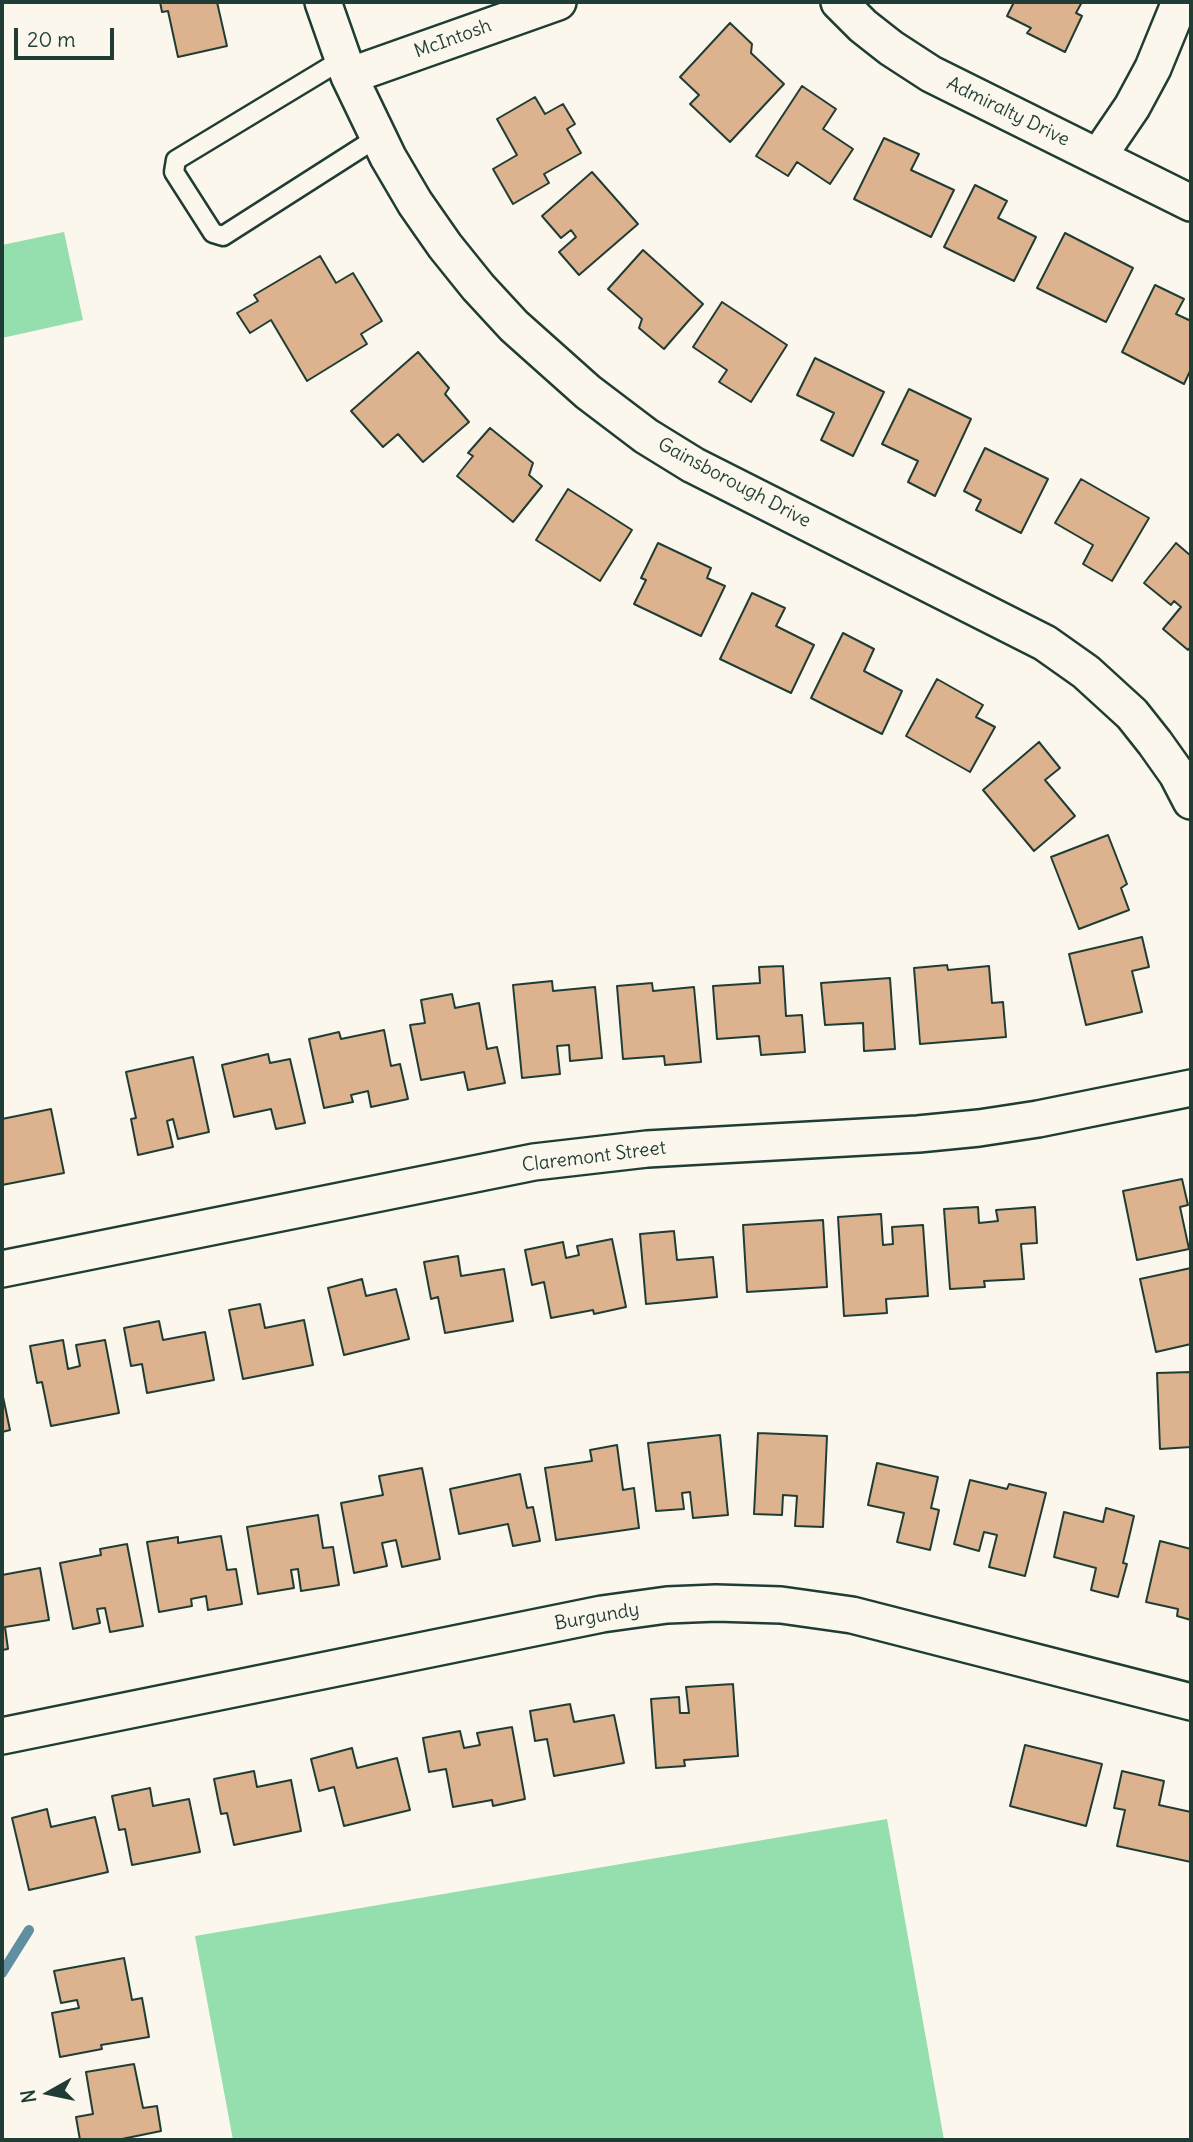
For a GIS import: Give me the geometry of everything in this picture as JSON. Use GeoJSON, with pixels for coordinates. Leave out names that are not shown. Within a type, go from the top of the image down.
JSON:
{"type":"FeatureCollection","features":[{"type":"Feature","properties":{"kind":"street","name":"Gainsborough Drive"},"geometry":{"type":"LineString","coordinates":[[323,2],[346,67],[379,137],[415,203],[445,246],[514,326],[588,392],[646,436],[693,465],[1045,643],[1086,672],[1132,714],[1170,764],[1191,801]]}},
{"type":"Feature","properties":{"kind":"street","name":"McIntosh"},"geometry":{"type":"LineString","coordinates":[[346,67],[558,2]]}},
{"type":"Feature","properties":{"kind":"street","name":"Admiralty Drive"},"geometry":{"type":"LineString","coordinates":[[839,2],[891,48],[931,74],[1191,203]]}},
{"type":"Feature","properties":{"kind":"street"},"geometry":{"type":"LineString","coordinates":[[1098,157],[1148,78],[1180,2]]}},
{"type":"Feature","properties":{"kind":"street","name":"Claremont Street"},"geometry":{"type":"LineString","coordinates":[[2,1269],[534,1162],[648,1149],[905,1135],[979,1128],[1191,1088]]}},
{"type":"Feature","properties":{"kind":"street","name":"Burgundy"},"geometry":{"type":"LineString","coordinates":[[2,1736],[602,1614],[667,1605],[716,1603],[781,1605],[852,1615],[1191,1702]]}},
{"type":"Feature","properties":{"kind":"lane"},"geometry":{"type":"LineString","coordinates":[[346,67],[176,160],[174,172],[213,233],[223,236],[379,137]]}},
{"type":"Feature","properties":{"kind":"green space"},"geometry":{"type":"Polygon","coordinates":[[[64,232],[83,320],[2,338],[2,245],[64,232]]]}},
{"type":"Feature","properties":{"kind":"green space"},"geometry":{"type":"Polygon","coordinates":[[[887,1819],[944,2140],[233,2140],[195,1936],[887,1819]]]}},
{"type":"Feature","properties":{"kind":"building"},"geometry":{"type":"Polygon","coordinates":[[[160,2],[217,2],[227,46],[178,57],[168,11],[162,12],[160,2]]]}},
{"type":"Feature","properties":{"kind":"building"},"geometry":{"type":"Polygon","coordinates":[[[1014,2],[1082,2],[1076,13],[1082,16],[1065,52],[1027,33],[1031,28],[1007,16],[1014,2]]]}},
{"type":"Feature","properties":{"kind":"building"},"geometry":{"type":"Polygon","coordinates":[[[730,23],[752,44],[751,53],[784,84],[730,142],[690,104],[699,95],[680,77],[730,23]]]}},
{"type":"Feature","properties":{"kind":"building"},"geometry":{"type":"Polygon","coordinates":[[[802,86],[836,109],[823,129],[853,149],[830,184],[797,162],[788,176],[756,156],[802,86]]]}},
{"type":"Feature","properties":{"kind":"building"},"geometry":{"type":"Polygon","coordinates":[[[535,97],[545,114],[563,104],[575,124],[567,129],[581,153],[544,174],[549,183],[513,204],[493,169],[517,155],[497,119],[535,97]]]}},
{"type":"Feature","properties":{"kind":"building"},"geometry":{"type":"Polygon","coordinates":[[[884,138],[919,154],[911,170],[954,190],[931,237],[854,199],[884,138]]]}},
{"type":"Feature","properties":{"kind":"building"},"geometry":{"type":"Polygon","coordinates":[[[592,172],[638,224],[579,275],[559,252],[576,237],[571,230],[561,238],[542,216],[592,172]]]}},
{"type":"Feature","properties":{"kind":"building"},"geometry":{"type":"Polygon","coordinates":[[[975,185],[1007,201],[998,218],[1036,237],[1014,281],[944,247],[975,185]]]}},
{"type":"Feature","properties":{"kind":"building"},"geometry":{"type":"Polygon","coordinates":[[[1065,233],[1133,268],[1106,322],[1037,288],[1065,233]]]}},
{"type":"Feature","properties":{"kind":"building"},"geometry":{"type":"Polygon","coordinates":[[[643,250],[703,304],[664,349],[639,328],[642,319],[608,289],[643,250]]]}},
{"type":"Feature","properties":{"kind":"building"},"geometry":{"type":"Polygon","coordinates":[[[320,256],[336,283],[353,273],[382,321],[361,334],[367,344],[307,381],[271,320],[250,333],[237,313],[258,301],[254,295],[320,256]]]}},
{"type":"Feature","properties":{"kind":"building"},"geometry":{"type":"Polygon","coordinates":[[[1155,285],[1184,299],[1176,314],[1191,321],[1191,369],[1184,384],[1122,352],[1155,285]]]}},
{"type":"Feature","properties":{"kind":"building"},"geometry":{"type":"Polygon","coordinates":[[[722,302],[787,345],[751,402],[719,382],[727,370],[693,347],[722,302]]]}},
{"type":"Feature","properties":{"kind":"building"},"geometry":{"type":"Polygon","coordinates":[[[418,352],[449,388],[445,394],[469,422],[423,462],[398,434],[383,447],[351,411],[418,352]]]}},
{"type":"Feature","properties":{"kind":"building"},"geometry":{"type":"Polygon","coordinates":[[[815,358],[884,392],[853,456],[821,440],[834,413],[797,395],[815,358]]]}},
{"type":"Feature","properties":{"kind":"building"},"geometry":{"type":"Polygon","coordinates":[[[909,389],[971,419],[935,496],[908,482],[918,461],[882,444],[909,389]]]}},
{"type":"Feature","properties":{"kind":"building"},"geometry":{"type":"Polygon","coordinates":[[[490,428],[533,463],[529,475],[542,486],[513,522],[457,476],[473,456],[468,453],[490,428]]]}},
{"type":"Feature","properties":{"kind":"building"},"geometry":{"type":"Polygon","coordinates":[[[985,448],[1048,479],[1021,533],[976,510],[981,500],[964,491],[985,448]]]}},
{"type":"Feature","properties":{"kind":"building"},"geometry":{"type":"Polygon","coordinates":[[[1081,479],[1149,518],[1112,581],[1083,564],[1093,545],[1055,523],[1081,479]]]}},
{"type":"Feature","properties":{"kind":"building"},"geometry":{"type":"Polygon","coordinates":[[[568,489],[632,530],[600,581],[536,540],[568,489]]]}},
{"type":"Feature","properties":{"kind":"building"},"geometry":{"type":"Polygon","coordinates":[[[658,543],[711,568],[707,578],[725,586],[701,636],[634,604],[646,580],[641,578],[658,543]]]}},
{"type":"Feature","properties":{"kind":"building"},"geometry":{"type":"Polygon","coordinates":[[[1176,543],[1191,556],[1191,646],[1188,650],[1163,629],[1181,607],[1174,601],[1171,605],[1144,583],[1176,543]]]}},
{"type":"Feature","properties":{"kind":"building"},"geometry":{"type":"Polygon","coordinates":[[[752,593],[785,608],[776,626],[814,645],[791,693],[720,659],[752,593]]]}},
{"type":"Feature","properties":{"kind":"building"},"geometry":{"type":"Polygon","coordinates":[[[843,633],[874,649],[864,671],[902,691],[882,734],[811,698],[843,633]]]}},
{"type":"Feature","properties":{"kind":"building"},"geometry":{"type":"Polygon","coordinates":[[[937,679],[983,705],[976,717],[995,727],[970,772],[906,736],[937,679]]]}},
{"type":"Feature","properties":{"kind":"building"},"geometry":{"type":"Polygon","coordinates":[[[1039,742],[1060,768],[1045,780],[1075,816],[1034,851],[983,790],[1039,742]]]}},
{"type":"Feature","properties":{"kind":"building"},"geometry":{"type":"Polygon","coordinates":[[[1108,835],[1127,884],[1121,888],[1129,910],[1079,929],[1051,857],[1108,835]]]}},
{"type":"Feature","properties":{"kind":"building"},"geometry":{"type":"Polygon","coordinates":[[[1142,937],[1149,967],[1132,971],[1142,1012],[1086,1025],[1069,954],[1142,937]]]}},
{"type":"Feature","properties":{"kind":"building"},"geometry":{"type":"Polygon","coordinates":[[[947,965],[948,970],[989,966],[992,1003],[1003,1002],[1006,1037],[920,1044],[914,968],[947,965]]]}},
{"type":"Feature","properties":{"kind":"building"},"geometry":{"type":"Polygon","coordinates":[[[783,966],[786,1016],[802,1015],[805,1052],[761,1055],[759,1036],[717,1039],[713,986],[760,983],[759,967],[783,966]]]}},
{"type":"Feature","properties":{"kind":"building"},"geometry":{"type":"Polygon","coordinates":[[[890,978],[895,1049],[864,1051],[863,1023],[825,1025],[821,983],[890,978]]]}},
{"type":"Feature","properties":{"kind":"building"},"geometry":{"type":"Polygon","coordinates":[[[552,981],[553,991],[595,987],[602,1058],[570,1061],[569,1045],[557,1046],[560,1074],[522,1078],[513,985],[552,981]]]}},
{"type":"Feature","properties":{"kind":"building"},"geometry":{"type":"Polygon","coordinates":[[[652,983],[653,991],[694,987],[701,1062],[665,1065],[664,1056],[623,1059],[617,986],[652,983]]]}},
{"type":"Feature","properties":{"kind":"building"},"geometry":{"type":"Polygon","coordinates":[[[452,994],[455,1008],[479,1003],[487,1049],[497,1047],[505,1083],[468,1090],[464,1072],[421,1080],[410,1025],[425,1023],[421,1000],[452,994]]]}},
{"type":"Feature","properties":{"kind":"building"},"geometry":{"type":"Polygon","coordinates":[[[384,1030],[391,1066],[400,1064],[408,1099],[371,1107],[368,1091],[351,1095],[353,1102],[324,1108],[309,1039],[339,1032],[341,1039],[384,1030]]]}},
{"type":"Feature","properties":{"kind":"building"},"geometry":{"type":"Polygon","coordinates":[[[268,1054],[270,1063],[290,1059],[305,1123],[276,1129],[271,1109],[234,1117],[222,1065],[268,1054]]]}},
{"type":"Feature","properties":{"kind":"building"},"geometry":{"type":"Polygon","coordinates":[[[193,1057],[209,1132],[178,1139],[173,1119],[167,1121],[173,1147],[138,1155],[131,1119],[136,1118],[126,1072],[193,1057]]]}},
{"type":"Feature","properties":{"kind":"building"},"geometry":{"type":"Polygon","coordinates":[[[51,1109],[64,1173],[2,1185],[2,1119],[51,1109]]]}},
{"type":"Feature","properties":{"kind":"building"},"geometry":{"type":"Polygon","coordinates":[[[1182,1179],[1188,1205],[1180,1207],[1189,1249],[1137,1260],[1123,1191],[1182,1179]]]}},
{"type":"Feature","properties":{"kind":"building"},"geometry":{"type":"Polygon","coordinates":[[[978,1207],[979,1223],[998,1221],[996,1210],[1035,1207],[1037,1243],[1021,1244],[1024,1279],[984,1281],[985,1287],[950,1289],[944,1209],[978,1207]]]}},
{"type":"Feature","properties":{"kind":"building"},"geometry":{"type":"Polygon","coordinates":[[[881,1214],[883,1245],[893,1244],[892,1227],[923,1225],[928,1296],[886,1299],[887,1313],[844,1316],[838,1217],[881,1214]]]}},
{"type":"Feature","properties":{"kind":"building"},"geometry":{"type":"Polygon","coordinates":[[[823,1220],[827,1287],[747,1292],[743,1225],[823,1220]]]}},
{"type":"Feature","properties":{"kind":"building"},"geometry":{"type":"Polygon","coordinates":[[[674,1231],[677,1260],[713,1257],[717,1297],[646,1304],[640,1234],[674,1231]]]}},
{"type":"Feature","properties":{"kind":"building"},"geometry":{"type":"Polygon","coordinates":[[[612,1239],[626,1307],[594,1314],[593,1310],[551,1318],[544,1282],[532,1285],[525,1250],[563,1242],[566,1258],[579,1255],[577,1246],[612,1239]]]}},
{"type":"Feature","properties":{"kind":"building"},"geometry":{"type":"Polygon","coordinates":[[[458,1256],[461,1276],[504,1269],[513,1321],[445,1333],[438,1297],[431,1299],[424,1262],[458,1256]]]}},
{"type":"Feature","properties":{"kind":"building"},"geometry":{"type":"Polygon","coordinates":[[[1191,1268],[1191,1344],[1156,1352],[1140,1279],[1191,1268]]]}},
{"type":"Feature","properties":{"kind":"building"},"geometry":{"type":"Polygon","coordinates":[[[362,1279],[366,1296],[396,1289],[409,1339],[344,1355],[328,1288],[362,1279]]]}},
{"type":"Feature","properties":{"kind":"building"},"geometry":{"type":"Polygon","coordinates":[[[260,1304],[265,1328],[304,1320],[313,1365],[243,1379],[229,1310],[260,1304]]]}},
{"type":"Feature","properties":{"kind":"building"},"geometry":{"type":"Polygon","coordinates":[[[159,1321],[163,1340],[205,1332],[214,1380],[147,1393],[142,1364],[131,1366],[124,1328],[159,1321]]]}},
{"type":"Feature","properties":{"kind":"building"},"geometry":{"type":"Polygon","coordinates":[[[63,1340],[68,1369],[80,1366],[76,1345],[105,1340],[119,1413],[51,1426],[42,1382],[37,1383],[30,1346],[63,1340]]]}},
{"type":"Feature","properties":{"kind":"building"},"geometry":{"type":"Polygon","coordinates":[[[1191,1372],[1191,1447],[1160,1449],[1157,1373],[1191,1372]]]}},
{"type":"Feature","properties":{"kind":"building"},"geometry":{"type":"Polygon","coordinates":[[[2,1392],[10,1430],[2,1432],[2,1392]]]}},
{"type":"Feature","properties":{"kind":"building"},"geometry":{"type":"Polygon","coordinates":[[[758,1433],[827,1436],[823,1527],[795,1526],[797,1496],[783,1495],[782,1515],[754,1514],[758,1433]]]}},
{"type":"Feature","properties":{"kind":"building"},"geometry":{"type":"Polygon","coordinates":[[[720,1435],[728,1515],[693,1518],[690,1492],[682,1493],[684,1509],[656,1511],[648,1443],[720,1435]]]}},
{"type":"Feature","properties":{"kind":"building"},"geometry":{"type":"Polygon","coordinates":[[[617,1445],[623,1490],[634,1488],[639,1528],[556,1540],[545,1468],[592,1461],[590,1450],[617,1445]]]}},
{"type":"Feature","properties":{"kind":"building"},"geometry":{"type":"Polygon","coordinates":[[[877,1463],[938,1477],[931,1508],[939,1510],[930,1550],[897,1542],[904,1513],[868,1505],[877,1463]]]}},
{"type":"Feature","properties":{"kind":"building"},"geometry":{"type":"Polygon","coordinates":[[[422,1468],[440,1559],[402,1567],[396,1540],[382,1543],[387,1566],[354,1573],[341,1503],[383,1495],[379,1476],[422,1468]]]}},
{"type":"Feature","properties":{"kind":"building"},"geometry":{"type":"Polygon","coordinates":[[[520,1474],[527,1508],[533,1507],[540,1541],[513,1546],[508,1524],[459,1534],[450,1489],[520,1474]]]}},
{"type":"Feature","properties":{"kind":"building"},"geometry":{"type":"Polygon","coordinates":[[[970,1480],[1007,1489],[1009,1484],[1046,1493],[1025,1576],[989,1567],[997,1535],[984,1532],[979,1551],[954,1544],[970,1480]]]}},
{"type":"Feature","properties":{"kind":"building"},"geometry":{"type":"Polygon","coordinates":[[[1106,1508],[1134,1516],[1123,1563],[1127,1564],[1118,1597],[1091,1590],[1096,1568],[1054,1557],[1064,1512],[1103,1522],[1106,1508]]]}},
{"type":"Feature","properties":{"kind":"building"},"geometry":{"type":"Polygon","coordinates":[[[318,1515],[323,1548],[333,1547],[339,1585],[301,1591],[298,1569],[291,1570],[294,1588],[258,1594],[247,1527],[318,1515]]]}},
{"type":"Feature","properties":{"kind":"building"},"geometry":{"type":"Polygon","coordinates":[[[221,1536],[227,1570],[236,1569],[242,1604],[208,1610],[206,1596],[191,1599],[192,1606],[159,1612],[147,1542],[178,1537],[178,1543],[221,1536]]]}},
{"type":"Feature","properties":{"kind":"building"},"geometry":{"type":"Polygon","coordinates":[[[1160,1541],[1191,1549],[1191,1620],[1177,1616],[1178,1609],[1146,1602],[1160,1541]]]}},
{"type":"Feature","properties":{"kind":"building"},"geometry":{"type":"Polygon","coordinates":[[[127,1544],[143,1626],[110,1632],[105,1608],[97,1609],[100,1623],[73,1629],[60,1563],[101,1555],[100,1549],[127,1544]]]}},
{"type":"Feature","properties":{"kind":"building"},"geometry":{"type":"Polygon","coordinates":[[[40,1568],[49,1620],[5,1627],[8,1649],[2,1650],[2,1575],[40,1568]]]}},
{"type":"Feature","properties":{"kind":"building"},"geometry":{"type":"Polygon","coordinates":[[[733,1684],[738,1756],[684,1760],[685,1766],[656,1768],[651,1699],[679,1697],[680,1713],[689,1713],[686,1687],[733,1684]]]}},
{"type":"Feature","properties":{"kind":"building"},"geometry":{"type":"Polygon","coordinates":[[[570,1704],[574,1722],[614,1715],[624,1763],[554,1776],[547,1739],[535,1741],[530,1711],[570,1704]]]}},
{"type":"Feature","properties":{"kind":"building"},"geometry":{"type":"Polygon","coordinates":[[[512,1727],[525,1799],[493,1806],[492,1800],[453,1807],[446,1769],[429,1772],[423,1738],[460,1731],[464,1748],[480,1745],[477,1733],[512,1727]]]}},
{"type":"Feature","properties":{"kind":"building"},"geometry":{"type":"Polygon","coordinates":[[[1025,1745],[1102,1764],[1086,1826],[1010,1806],[1025,1745]]]}},
{"type":"Feature","properties":{"kind":"building"},"geometry":{"type":"Polygon","coordinates":[[[352,1748],[357,1768],[397,1758],[410,1810],[344,1826],[334,1787],[319,1791],[311,1759],[352,1748]]]}},
{"type":"Feature","properties":{"kind":"building"},"geometry":{"type":"Polygon","coordinates":[[[254,1771],[257,1787],[291,1780],[301,1831],[234,1845],[227,1813],[221,1814],[214,1779],[254,1771]]]}},
{"type":"Feature","properties":{"kind":"building"},"geometry":{"type":"Polygon","coordinates":[[[1122,1771],[1164,1781],[1159,1805],[1191,1812],[1191,1862],[1117,1846],[1125,1810],[1114,1808],[1122,1771]]]}},
{"type":"Feature","properties":{"kind":"building"},"geometry":{"type":"Polygon","coordinates":[[[150,1788],[153,1806],[189,1799],[200,1852],[132,1865],[125,1829],[119,1830],[112,1796],[150,1788]]]}},
{"type":"Feature","properties":{"kind":"building"},"geometry":{"type":"Polygon","coordinates":[[[47,1809],[51,1827],[95,1817],[108,1872],[29,1890],[12,1818],[47,1809]]]}},
{"type":"Feature","properties":{"kind":"building"},"geometry":{"type":"Polygon","coordinates":[[[124,1958],[132,2000],[142,1998],[149,2037],[101,2045],[102,2049],[60,2057],[52,2013],[79,2008],[77,2000],[61,2003],[54,1971],[124,1958]]]}},
{"type":"Feature","properties":{"kind":"building"},"geometry":{"type":"Polygon","coordinates":[[[134,2064],[143,2108],[157,2106],[161,2131],[117,2140],[80,2140],[76,2117],[93,2114],[86,2072],[134,2064]]]}},
{"type":"Feature","properties":{"kind":"waterway"},"geometry":{"type":"LineString","coordinates":[[2,1973],[29,1930]]}}]}
